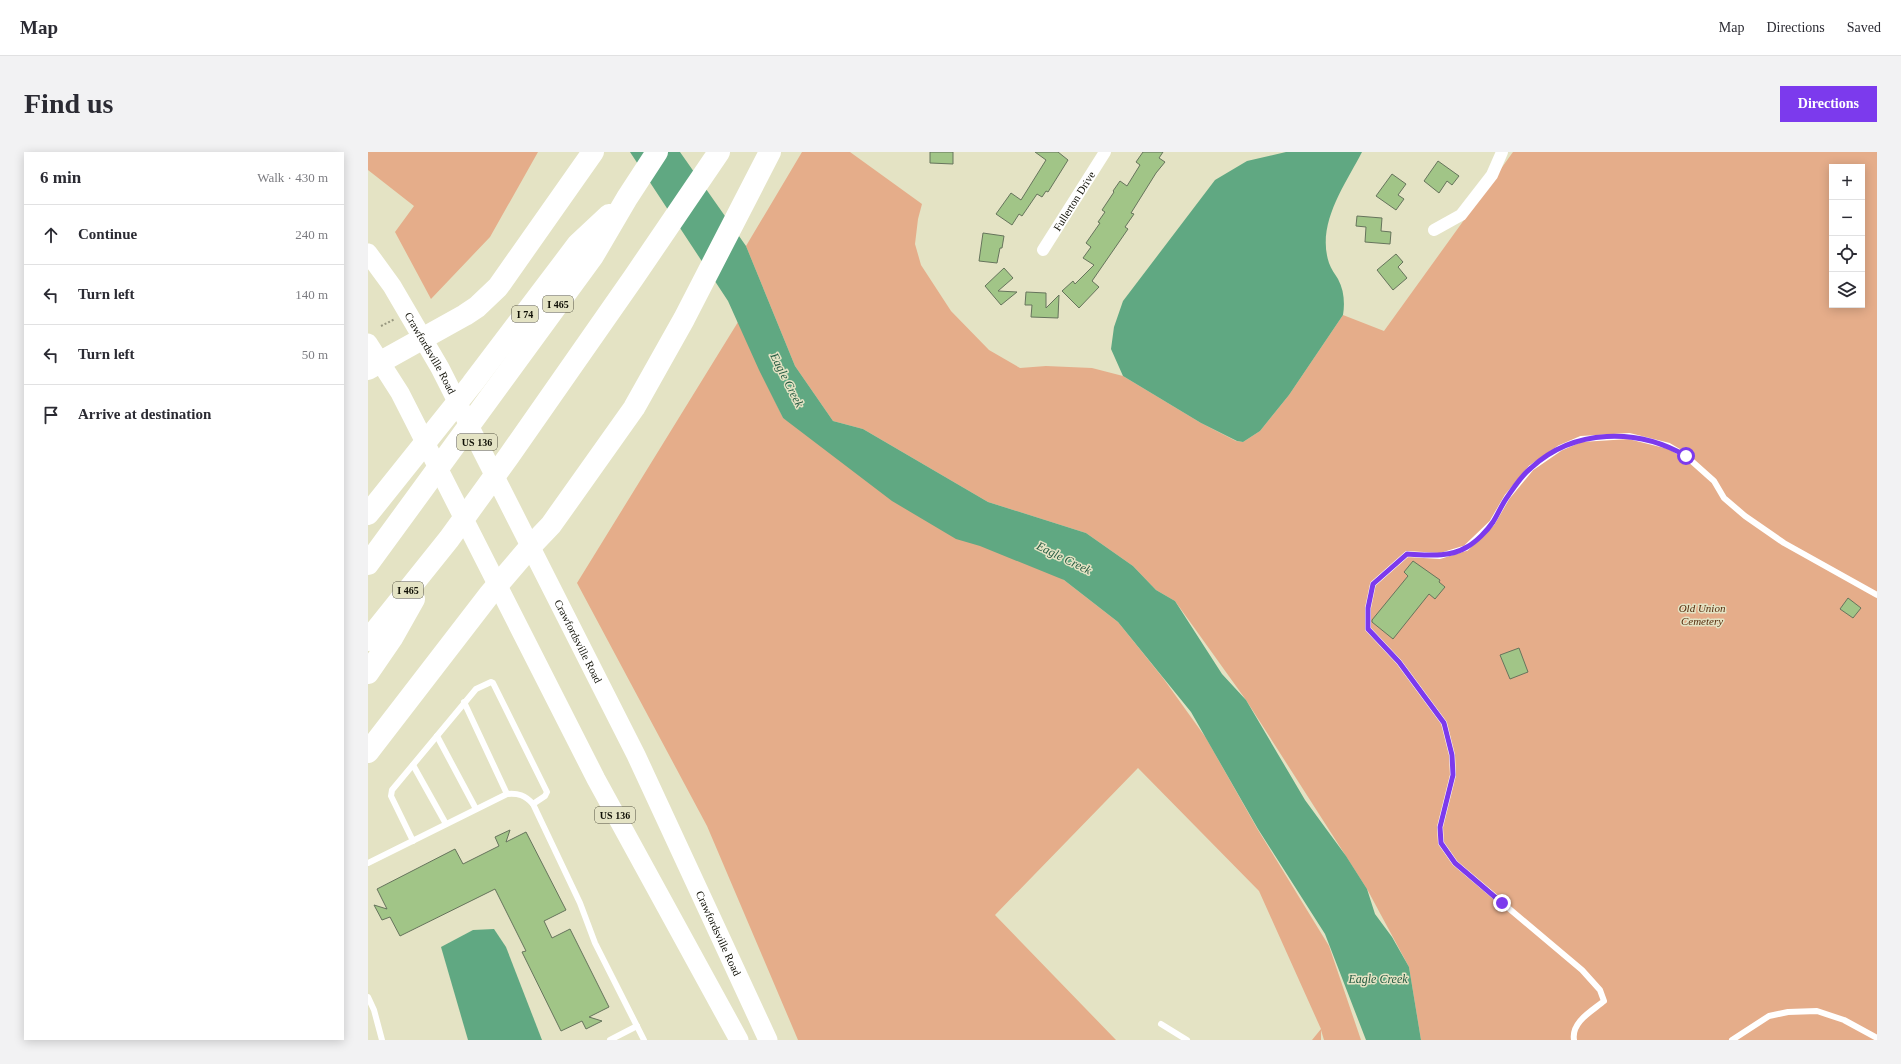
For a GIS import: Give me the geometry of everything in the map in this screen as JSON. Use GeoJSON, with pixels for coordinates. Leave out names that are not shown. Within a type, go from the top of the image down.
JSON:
{"type":"FeatureCollection","features":[{"type":"Feature","properties":{"kind":"highway"},"geometry":{"type":"LineString","coordinates":[[374,366],[465,315],[489,296],[571,185],[593,152]]}},
{"type":"Feature","properties":{"kind":"highway","name":"I 465"},"geometry":{"type":"LineString","coordinates":[[368,564],[593,256],[627,198],[657,152]]}},
{"type":"Feature","properties":{"kind":"highway","name":"I 465"},"geometry":{"type":"LineString","coordinates":[[368,640],[449,539],[509,456],[719,152]]}},
{"type":"Feature","properties":{"kind":"highway"},"geometry":{"type":"LineString","coordinates":[[368,752],[497,586],[551,525],[634,408],[684,319],[770,152]]}},
{"type":"Feature","properties":{"kind":"highway","name":"I 74"},"geometry":{"type":"LineString","coordinates":[[368,514],[472,384],[578,244],[627,198]]}},
{"type":"Feature","properties":{"kind":"highway"},"geometry":{"type":"LineString","coordinates":[[368,673],[392,638],[449,539]]}},
{"type":"Feature","properties":{"kind":"main road","name":"Crawfordsville Road"},"geometry":{"type":"LineString","coordinates":[[368,253],[392,286],[423,338],[636,755],[768,1040]]}},
{"type":"Feature","properties":{"kind":"main road"},"geometry":{"type":"LineString","coordinates":[[368,343],[374,366]]}},
{"type":"Feature","properties":{"kind":"main road","name":"US 136"},"geometry":{"type":"LineString","coordinates":[[374,366],[400,393],[596,780],[739,1040]]}},
{"type":"Feature","properties":{"kind":"street","name":"Fullerton Drive"},"geometry":{"type":"LineString","coordinates":[[1043,250],[1105,152]]}},
{"type":"Feature","properties":{"kind":"street"},"geometry":{"type":"LineString","coordinates":[[1434,230],[1461,215],[1492,175],[1502,152]]}},
{"type":"Feature","properties":{"kind":"lane"},"geometry":{"type":"LineString","coordinates":[[1574,1040],[1573,1034],[1579,1021],[1604,1001],[1600,990],[1582,970],[1455,863],[1441,843],[1440,827],[1453,775],[1452,755],[1444,723],[1399,662],[1368,629],[1368,608],[1373,584],[1407,554],[1440,556],[1466,548],[1492,523],[1507,497],[1531,468],[1560,448],[1581,439],[1629,436],[1669,446],[1686,456],[1714,481],[1724,498],[1745,516],[1784,543],[1877,595]]}},
{"type":"Feature","properties":{"kind":"lane"},"geometry":{"type":"LineString","coordinates":[[413,840],[391,793],[464,702],[479,686],[491,682],[494,683],[547,792],[545,796],[532,804]]}},
{"type":"Feature","properties":{"kind":"lane"},"geometry":{"type":"LineString","coordinates":[[464,702],[507,794]]}},
{"type":"Feature","properties":{"kind":"lane"},"geometry":{"type":"LineString","coordinates":[[437,736],[476,809]]}},
{"type":"Feature","properties":{"kind":"lane"},"geometry":{"type":"LineString","coordinates":[[412,765],[446,824]]}},
{"type":"Feature","properties":{"kind":"lane"},"geometry":{"type":"LineString","coordinates":[[368,863],[507,794],[517,794],[523,796],[532,804],[580,903],[595,943],[644,1040]]}},
{"type":"Feature","properties":{"kind":"lane"},"geometry":{"type":"LineString","coordinates":[[368,997],[374,1010],[382,1040]]}},
{"type":"Feature","properties":{"kind":"lane"},"geometry":{"type":"LineString","coordinates":[[1732,1040],[1769,1016],[1788,1012],[1817,1012],[1844,1020],[1877,1038]]}},
{"type":"Feature","properties":{"kind":"lane"},"geometry":{"type":"LineString","coordinates":[[1161,1024],[1187,1040]]}},
{"type":"Feature","properties":{"kind":"lane"},"geometry":{"type":"LineString","coordinates":[[610,1040],[637,1026]]}},
{"type":"Feature","properties":{"kind":"path"},"geometry":{"type":"LineString","coordinates":[[381,326],[396,319]]}},
{"type":"Feature","properties":{"kind":"green space"},"geometry":{"type":"Polygon","coordinates":[[[368,152],[538,152],[490,237],[431,299],[395,232],[414,206],[368,170],[368,152]]]}},
{"type":"Feature","properties":{"kind":"green space","name":"Old Union Cemetery"},"geometry":{"type":"Polygon","coordinates":[[[802,152],[850,152],[922,204],[918,219],[915,244],[921,265],[951,311],[989,350],[1020,368],[1046,366],[1092,368],[1123,376],[1201,423],[1236,441],[1243,442],[1260,431],[1289,395],[1343,315],[1384,331],[1513,152],[1877,152],[1877,1040],[1421,1040],[1409,967],[1367,889],[1246,700],[1175,601],[1156,590],[1133,566],[1086,533],[988,502],[863,429],[833,421],[795,366],[746,246],[802,152]]]}},
{"type":"Feature","properties":{"kind":"green space"},"geometry":{"type":"Polygon","coordinates":[[[738,322],[783,418],[1064,580],[1118,622],[1163,678],[1206,738],[1258,830],[1329,946],[1361,1040],[1324,1040],[1321,1030],[1321,1040],[1312,1040],[1321,1029],[1259,891],[1138,768],[995,915],[1116,1040],[798,1040],[707,826],[577,583],[738,322]]]}},
{"type":"Feature","properties":{"kind":"water","name":"Eagle Creek"},"geometry":{"type":"Polygon","coordinates":[[[630,152],[680,152],[746,246],[795,366],[833,421],[863,429],[988,502],[1086,533],[1133,566],[1156,590],[1175,601],[1222,674],[1246,700],[1305,800],[1346,856],[1367,889],[1375,914],[1392,937],[1409,967],[1421,1040],[1366,1040],[1325,934],[1258,829],[1191,712],[1118,622],[1064,580],[980,546],[956,539],[892,501],[783,418],[759,370],[728,301],[630,152]]]}},
{"type":"Feature","properties":{"kind":"water"},"geometry":{"type":"Polygon","coordinates":[[[1286,152],[1362,152],[1334,205],[1326,234],[1326,248],[1329,263],[1340,283],[1343,292],[1343,315],[1289,395],[1260,431],[1243,442],[1237,441],[1201,423],[1123,376],[1111,349],[1114,327],[1123,301],[1215,180],[1247,161],[1286,152]]]}},
{"type":"Feature","properties":{"kind":"water"},"geometry":{"type":"Polygon","coordinates":[[[494,929],[506,947],[542,1040],[468,1040],[441,947],[473,930],[494,929]]]}},
{"type":"Feature","properties":{"kind":"building"},"geometry":{"type":"Polygon","coordinates":[[[930,152],[953,152],[953,164],[930,163],[930,152]]]}},
{"type":"Feature","properties":{"kind":"building"},"geometry":{"type":"Polygon","coordinates":[[[1035,152],[1058,152],[1068,160],[1048,192],[1046,191],[1042,197],[1037,194],[1022,216],[1019,214],[1012,225],[996,214],[1011,193],[1021,200],[1046,160],[1035,152]]]}},
{"type":"Feature","properties":{"kind":"building"},"geometry":{"type":"Polygon","coordinates":[[[1143,152],[1163,152],[1159,158],[1165,162],[1156,173],[1131,213],[1134,214],[1125,227],[1128,229],[1092,281],[1099,287],[1079,308],[1062,291],[1073,281],[1075,284],[1094,265],[1083,258],[1091,247],[1086,243],[1100,223],[1098,222],[1105,212],[1102,210],[1114,192],[1113,191],[1120,181],[1127,186],[1140,165],[1136,162],[1143,152]]]}},
{"type":"Feature","properties":{"kind":"building"},"geometry":{"type":"Polygon","coordinates":[[[1438,161],[1459,176],[1452,185],[1447,181],[1439,193],[1424,181],[1438,161]]]}},
{"type":"Feature","properties":{"kind":"building"},"geometry":{"type":"Polygon","coordinates":[[[1392,174],[1406,184],[1398,195],[1404,199],[1396,210],[1376,196],[1392,174]]]}},
{"type":"Feature","properties":{"kind":"building"},"geometry":{"type":"Polygon","coordinates":[[[1357,216],[1382,218],[1381,231],[1391,232],[1390,244],[1365,242],[1366,227],[1356,226],[1357,216]]]}},
{"type":"Feature","properties":{"kind":"building"},"geometry":{"type":"Polygon","coordinates":[[[983,233],[1004,236],[997,263],[979,261],[983,233]]]}},
{"type":"Feature","properties":{"kind":"building"},"geometry":{"type":"Polygon","coordinates":[[[1396,254],[1403,262],[1398,267],[1407,278],[1393,290],[1377,270],[1396,254]]]}},
{"type":"Feature","properties":{"kind":"building"},"geometry":{"type":"Polygon","coordinates":[[[1004,268],[1013,278],[998,291],[1017,292],[1001,305],[985,286],[1004,268]]]}},
{"type":"Feature","properties":{"kind":"building"},"geometry":{"type":"Polygon","coordinates":[[[1026,292],[1046,293],[1046,308],[1059,295],[1058,318],[1031,317],[1032,305],[1025,305],[1026,292]]]}},
{"type":"Feature","properties":{"kind":"building"},"geometry":{"type":"Polygon","coordinates":[[[1413,561],[1440,580],[1439,582],[1445,587],[1435,599],[1429,594],[1393,639],[1372,622],[1372,620],[1408,576],[1404,572],[1413,561]]]}},
{"type":"Feature","properties":{"kind":"building"},"geometry":{"type":"Polygon","coordinates":[[[1848,598],[1861,608],[1853,618],[1840,609],[1848,598]]]}},
{"type":"Feature","properties":{"kind":"building"},"geometry":{"type":"Polygon","coordinates":[[[1519,648],[1528,672],[1510,679],[1500,655],[1519,648]]]}},
{"type":"Feature","properties":{"kind":"building"},"geometry":{"type":"Polygon","coordinates":[[[510,830],[506,842],[526,832],[566,910],[544,921],[552,938],[570,929],[609,1007],[589,1017],[602,1021],[586,1029],[582,1021],[561,1031],[522,952],[526,951],[495,889],[400,936],[390,917],[382,920],[374,905],[387,909],[377,889],[455,849],[463,864],[499,846],[495,837],[510,830]]]}},
{"type":"Feature","properties":{"kind":"route"},"geometry":{"type":"LineString","coordinates":[[1502,903],[1455,863],[1441,843],[1440,827],[1453,775],[1452,755],[1444,723],[1399,662],[1368,629],[1368,608],[1373,584],[1407,554],[1440,556],[1466,548],[1492,523],[1507,497],[1531,468],[1560,448],[1581,439],[1629,436],[1669,446],[1686,456]]}}]}
